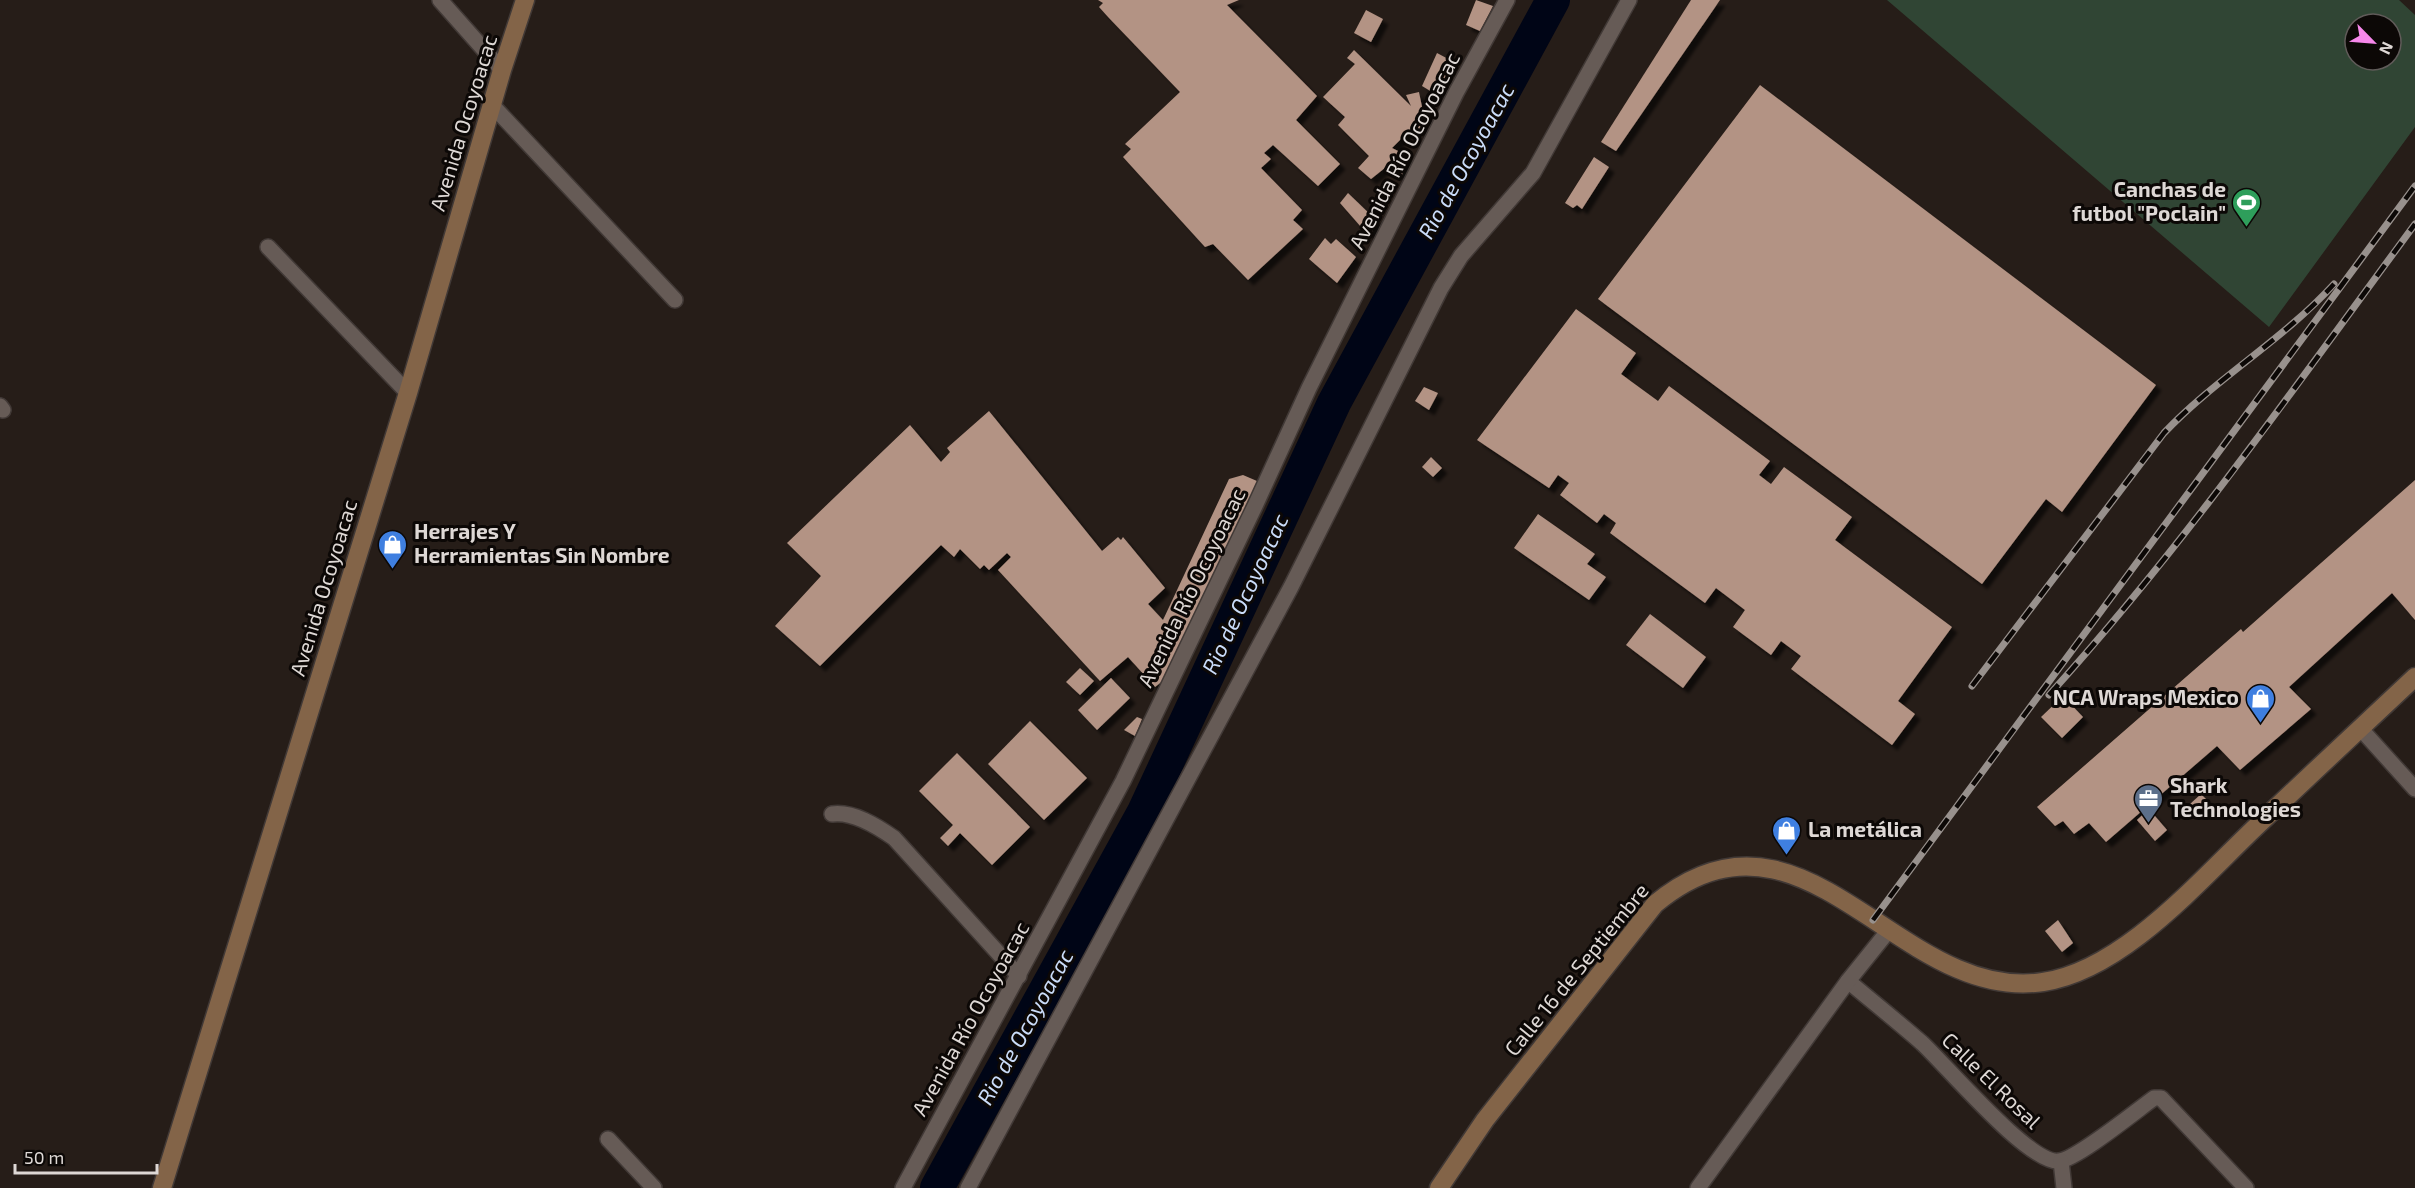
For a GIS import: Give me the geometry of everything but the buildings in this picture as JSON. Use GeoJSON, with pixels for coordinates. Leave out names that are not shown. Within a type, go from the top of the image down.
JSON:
{"type":"FeatureCollection","features":[{"type":"Feature","properties":{"kind":"main road","name":"Avenida Ocoyoacac"},"geometry":{"type":"LineString","coordinates":[[162,1188],[408,393],[502,70],[525,0]]}},
{"type":"Feature","properties":{"kind":"main road","name":"Calle 16 de Septiembre"},"geometry":{"type":"LineString","coordinates":[[1439,1188],[1485,1120],[1655,904],[1689,880],[1727,867],[1782,870],[1803,877],[1826,889],[1889,930],[1957,968],[1999,981],[2043,982],[2072,974],[2121,947],[2159,918],[2415,677]]}},
{"type":"Feature","properties":{"kind":"street"},"geometry":{"type":"LineString","coordinates":[[440,0],[502,70]]}},
{"type":"Feature","properties":{"kind":"street","name":"Avenida Río Ocoyoacac"},"geometry":{"type":"LineString","coordinates":[[903,1188],[1123,781],[1309,388],[1456,93],[1507,0]]}},
{"type":"Feature","properties":{"kind":"street"},"geometry":{"type":"LineString","coordinates":[[968,1188],[1291,587],[1441,288],[1461,256],[1533,174],[1629,0]]}},
{"type":"Feature","properties":{"kind":"street"},"geometry":{"type":"LineString","coordinates":[[492,105],[675,300]]}},
{"type":"Feature","properties":{"kind":"street"},"geometry":{"type":"LineString","coordinates":[[268,247],[408,393]]}},
{"type":"Feature","properties":{"kind":"street"},"geometry":{"type":"LineString","coordinates":[[2360,728],[2415,789]]}},
{"type":"Feature","properties":{"kind":"street"},"geometry":{"type":"LineString","coordinates":[[832,814],[866,821],[894,838],[1019,976]]}},
{"type":"Feature","properties":{"kind":"street"},"geometry":{"type":"LineString","coordinates":[[1698,1188],[1848,981],[1889,930]]}},
{"type":"Feature","properties":{"kind":"street","name":"Calle El Rosal"},"geometry":{"type":"LineString","coordinates":[[1848,981],[1923,1045],[2009,1132],[2039,1156],[2061,1161]]}},
{"type":"Feature","properties":{"kind":"street"},"geometry":{"type":"LineString","coordinates":[[2064,1188],[2061,1161],[2157,1097],[2164,1100],[2246,1188]]}},
{"type":"Feature","properties":{"kind":"street"},"geometry":{"type":"LineString","coordinates":[[608,1139],[654,1188]]}},
{"type":"Feature","properties":{"kind":"green space","name":"Canchas de futbol \"Poclain\""},"geometry":{"type":"Polygon","coordinates":[[[1887,0],[2399,0],[2415,15],[2415,127],[2269,327],[1887,0]]]}},
{"type":"Feature","properties":{"kind":"waterway","name":"Rio de Ocoyoacac"},"geometry":{"type":"LineString","coordinates":[[937,1188],[1144,812],[1334,403],[1553,0]]}},
{"type":"Feature","properties":{"kind":"railway"},"geometry":{"type":"LineString","coordinates":[[1873,920],[2415,186]]}},
{"type":"Feature","properties":{"kind":"railway"},"geometry":{"type":"LineString","coordinates":[[2049,695],[2193,523],[2415,224]]}},
{"type":"Feature","properties":{"kind":"railway"},"geometry":{"type":"LineString","coordinates":[[1972,686],[2164,433],[2205,394],[2293,323],[2334,284]]}},
{"type":"Feature","properties":{"kind":"place","name":"Canchas de futbol \"Poclain\""},"geometry":{"type":"Point","coordinates":[2247,228]}},
{"type":"Feature","properties":{"kind":"place","name":"Herrajes Y Herramientas Sin Nombre"},"geometry":{"type":"Point","coordinates":[393,570]}},
{"type":"Feature","properties":{"kind":"place","name":"NCA Wraps Mexico"},"geometry":{"type":"Point","coordinates":[2260,724]}},
{"type":"Feature","properties":{"kind":"place","name":"Shark Technologies"},"geometry":{"type":"Point","coordinates":[2149,824]}},
{"type":"Feature","properties":{"kind":"place","name":"La metálica"},"geometry":{"type":"Point","coordinates":[1787,856]}}]}
